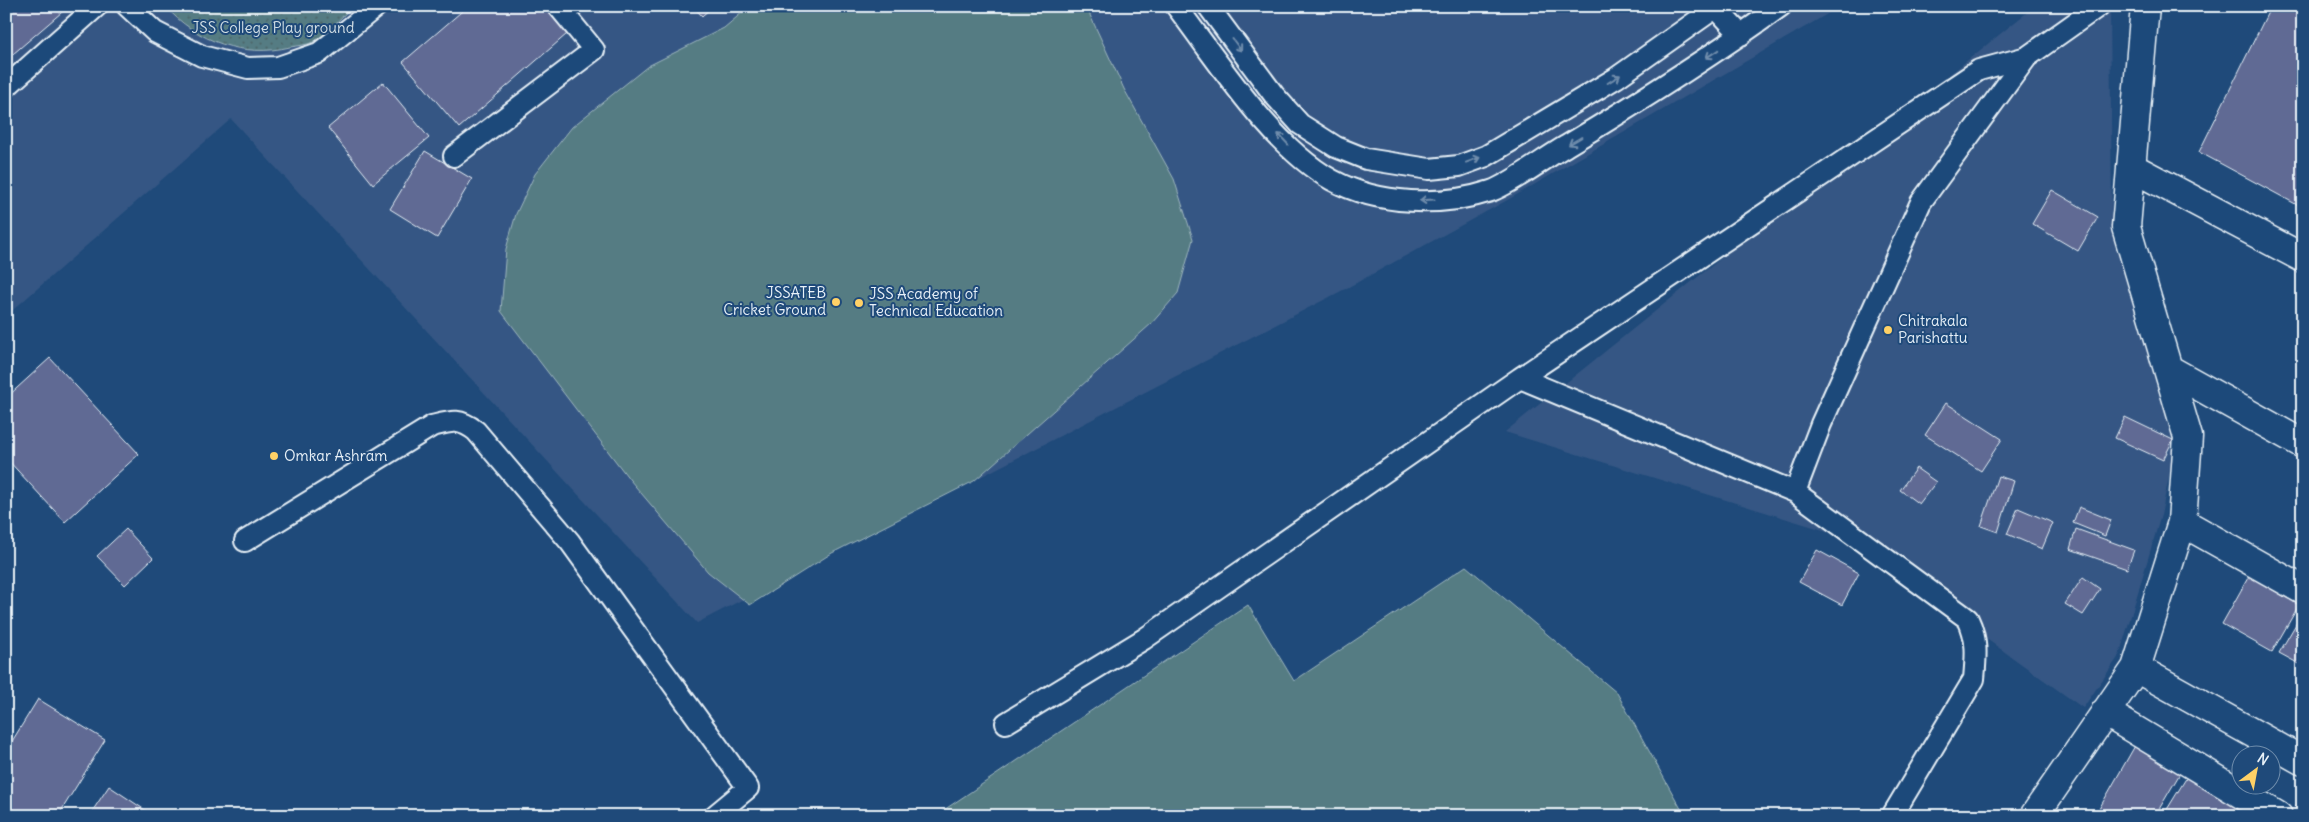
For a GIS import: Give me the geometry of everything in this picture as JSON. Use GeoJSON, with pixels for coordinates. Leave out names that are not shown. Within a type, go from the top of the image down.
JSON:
{"type":"FeatureCollection","features":[{"type":"Feature","properties":{"kind":"street"},"geometry":{"type":"LineString","coordinates":[[2034,816],[2136,668],[2182,522],[2188,437],[2170,370],[2126,227],[2145,6]]}},
{"type":"Feature","properties":{"kind":"street"},"geometry":{"type":"LineString","coordinates":[[2130,167],[2303,258]]}},
{"type":"Feature","properties":{"kind":"street"},"geometry":{"type":"LineString","coordinates":[[2170,370],[2303,444]]}},
{"type":"Feature","properties":{"kind":"street"},"geometry":{"type":"LineString","coordinates":[[2182,522],[2303,590]]}},
{"type":"Feature","properties":{"kind":"street"},"geometry":{"type":"LineString","coordinates":[[2136,668],[2303,762]]}},
{"type":"Feature","properties":{"kind":"street"},"geometry":{"type":"LineString","coordinates":[[2105,712],[2278,816]]}},
{"type":"Feature","properties":{"kind":"lane"},"geometry":{"type":"LineString","coordinates":[[6,87],[97,6]]}},
{"type":"Feature","properties":{"kind":"lane"},"geometry":{"type":"LineString","coordinates":[[127,6],[156,32],[202,56],[248,68],[278,67],[320,53],[377,6]]}},
{"type":"Feature","properties":{"kind":"lane"},"geometry":{"type":"LineString","coordinates":[[454,156],[594,50],[558,6]]}},
{"type":"Feature","properties":{"kind":"lane"},"geometry":{"type":"LineString","coordinates":[[1176,6],[1259,114],[1296,154],[1332,180],[1372,195],[1409,201],[1463,198],[1493,190],[1611,119],[1741,35],[1781,6]]}},
{"type":"Feature","properties":{"kind":"lane"},"geometry":{"type":"LineString","coordinates":[[1208,6],[1274,95],[1300,124],[1336,146],[1366,159],[1429,169],[1459,166],[1486,156],[1616,78],[1716,7],[1741,35]]}},
{"type":"Feature","properties":{"kind":"lane"},"geometry":{"type":"LineString","coordinates":[[1795,492],[1821,424],[1921,202],[2027,57],[2099,6]]}},
{"type":"Feature","properties":{"kind":"lane"},"geometry":{"type":"LineString","coordinates":[[1006,723],[1144,639],[1520,378],[1979,70],[2027,57]]}},
{"type":"Feature","properties":{"kind":"lane"},"geometry":{"type":"LineString","coordinates":[[1358,190],[1366,159]]}},
{"type":"Feature","properties":{"kind":"lane"},"geometry":{"type":"LineString","coordinates":[[1520,378],[1795,492],[1968,619],[1975,634],[1977,653],[1974,679],[1892,816]]}},
{"type":"Feature","properties":{"kind":"lane"},"geometry":{"type":"LineString","coordinates":[[245,541],[432,426],[449,421],[464,422],[476,431],[570,542],[748,788],[714,816]]}},
{"type":"Feature","properties":{"kind":"shaded area","name":"JSS Academy of Technical Education"},"geometry":{"type":"Polygon","coordinates":[[[6,6],[1841,6],[1511,198],[1345,289],[697,623],[231,119],[6,316],[6,6]]]}},
{"type":"Feature","properties":{"kind":"shaded area","name":"Chitrakala Parishattu"},"geometry":{"type":"Polygon","coordinates":[[[2035,6],[2110,6],[2112,229],[2178,434],[2161,515],[2119,656],[2083,708],[1843,536],[1505,432],[2035,6]]]}},
{"type":"Feature","properties":{"kind":"green space","name":"JSS College Play ground"},"geometry":{"type":"Polygon","coordinates":[[[165,6],[353,6],[328,31],[313,42],[273,50],[256,50],[222,44],[206,38],[178,19],[165,6]]]}},
{"type":"Feature","properties":{"kind":"green space","name":"JSSATEB Cricket Ground"},"geometry":{"type":"Polygon","coordinates":[[[750,6],[1083,6],[1089,13],[1124,89],[1174,179],[1193,239],[1178,293],[1151,324],[974,481],[832,553],[750,605],[708,572],[630,480],[501,311],[506,249],[516,214],[535,174],[572,127],[648,66],[724,28],[750,6]]]}},
{"type":"Feature","properties":{"kind":"green space"},"geometry":{"type":"Polygon","coordinates":[[[1466,566],[1617,693],[1685,816],[935,816],[1248,605],[1294,681],[1466,566]]]}},
{"type":"Feature","properties":{"kind":"building"},"geometry":{"type":"Polygon","coordinates":[[[6,6],[69,6],[6,60],[6,6]]]}},
{"type":"Feature","properties":{"kind":"building"},"geometry":{"type":"Polygon","coordinates":[[[468,6],[543,6],[567,34],[459,128],[403,62],[468,6]]]}},
{"type":"Feature","properties":{"kind":"building"},"geometry":{"type":"Polygon","coordinates":[[[693,6],[713,6],[702,16],[693,6]]]}},
{"type":"Feature","properties":{"kind":"building"},"geometry":{"type":"Polygon","coordinates":[[[2271,6],[2303,6],[2303,208],[2199,152],[2271,6]]]}},
{"type":"Feature","properties":{"kind":"building"},"geometry":{"type":"Polygon","coordinates":[[[383,82],[429,138],[373,184],[328,128],[383,82]]]}},
{"type":"Feature","properties":{"kind":"building"},"geometry":{"type":"Polygon","coordinates":[[[425,151],[472,179],[437,238],[390,209],[425,151]]]}},
{"type":"Feature","properties":{"kind":"building"},"geometry":{"type":"Polygon","coordinates":[[[2052,190],[2098,217],[2078,251],[2032,224],[2052,190]]]}},
{"type":"Feature","properties":{"kind":"building"},"geometry":{"type":"Polygon","coordinates":[[[50,358],[139,454],[65,522],[6,458],[6,398],[50,358]]]}},
{"type":"Feature","properties":{"kind":"building"},"geometry":{"type":"Polygon","coordinates":[[[1946,403],[2002,439],[1981,471],[1925,435],[1946,403]]]}},
{"type":"Feature","properties":{"kind":"building"},"geometry":{"type":"Polygon","coordinates":[[[2125,417],[2173,440],[2163,460],[2115,438],[2125,417]]]}},
{"type":"Feature","properties":{"kind":"building"},"geometry":{"type":"Polygon","coordinates":[[[1916,468],[1936,482],[1919,504],[1900,490],[1916,468]]]}},
{"type":"Feature","properties":{"kind":"building"},"geometry":{"type":"Polygon","coordinates":[[[1998,476],[2014,481],[1998,532],[1981,526],[1998,476]]]}},
{"type":"Feature","properties":{"kind":"building"},"geometry":{"type":"Polygon","coordinates":[[[2079,507],[2111,520],[2105,536],[2073,523],[2079,507]]]}},
{"type":"Feature","properties":{"kind":"building"},"geometry":{"type":"Polygon","coordinates":[[[2018,508],[2053,523],[2042,549],[2007,534],[2018,508]]]}},
{"type":"Feature","properties":{"kind":"building"},"geometry":{"type":"Polygon","coordinates":[[[126,529],[153,558],[125,585],[97,556],[126,529]]]}},
{"type":"Feature","properties":{"kind":"building"},"geometry":{"type":"Polygon","coordinates":[[[2076,529],[2134,550],[2127,569],[2070,549],[2076,529]]]}},
{"type":"Feature","properties":{"kind":"building"},"geometry":{"type":"Polygon","coordinates":[[[1817,550],[1859,573],[1842,605],[1799,582],[1817,550]]]}},
{"type":"Feature","properties":{"kind":"building"},"geometry":{"type":"Polygon","coordinates":[[[2249,576],[2299,605],[2272,652],[2222,624],[2249,576]]]}},
{"type":"Feature","properties":{"kind":"building"},"geometry":{"type":"Polygon","coordinates":[[[2083,577],[2100,589],[2083,615],[2065,604],[2083,577]]]}},
{"type":"Feature","properties":{"kind":"building"},"geometry":{"type":"Polygon","coordinates":[[[2303,612],[2303,666],[2279,653],[2303,612]]]}},
{"type":"Feature","properties":{"kind":"building"},"geometry":{"type":"Polygon","coordinates":[[[38,699],[105,740],[58,816],[6,816],[6,751],[38,699]]]}},
{"type":"Feature","properties":{"kind":"building"},"geometry":{"type":"Polygon","coordinates":[[[2136,744],[2182,770],[2155,816],[2095,816],[2136,744]]]}},
{"type":"Feature","properties":{"kind":"building"},"geometry":{"type":"Polygon","coordinates":[[[2190,772],[2259,816],[2163,816],[2190,772]]]}},
{"type":"Feature","properties":{"kind":"building"},"geometry":{"type":"Polygon","coordinates":[[[109,786],[154,816],[89,816],[109,786]]]}},
{"type":"Feature","properties":{"kind":"building"},"geometry":{"type":"Polygon","coordinates":[[[2303,794],[2303,812],[2295,807],[2303,794]]]}},
{"type":"Feature","properties":{"kind":"place","name":"JSSATEB Cricket Ground"},"geometry":{"type":"Point","coordinates":[836,302]}},
{"type":"Feature","properties":{"kind":"place","name":"JSS Academy of Technical Education"},"geometry":{"type":"Point","coordinates":[859,303]}},
{"type":"Feature","properties":{"kind":"place","name":"Chitrakala Parishattu"},"geometry":{"type":"Point","coordinates":[1888,330]}},
{"type":"Feature","properties":{"kind":"place","name":"Omkar Ashram"},"geometry":{"type":"Point","coordinates":[274,456]}}]}
